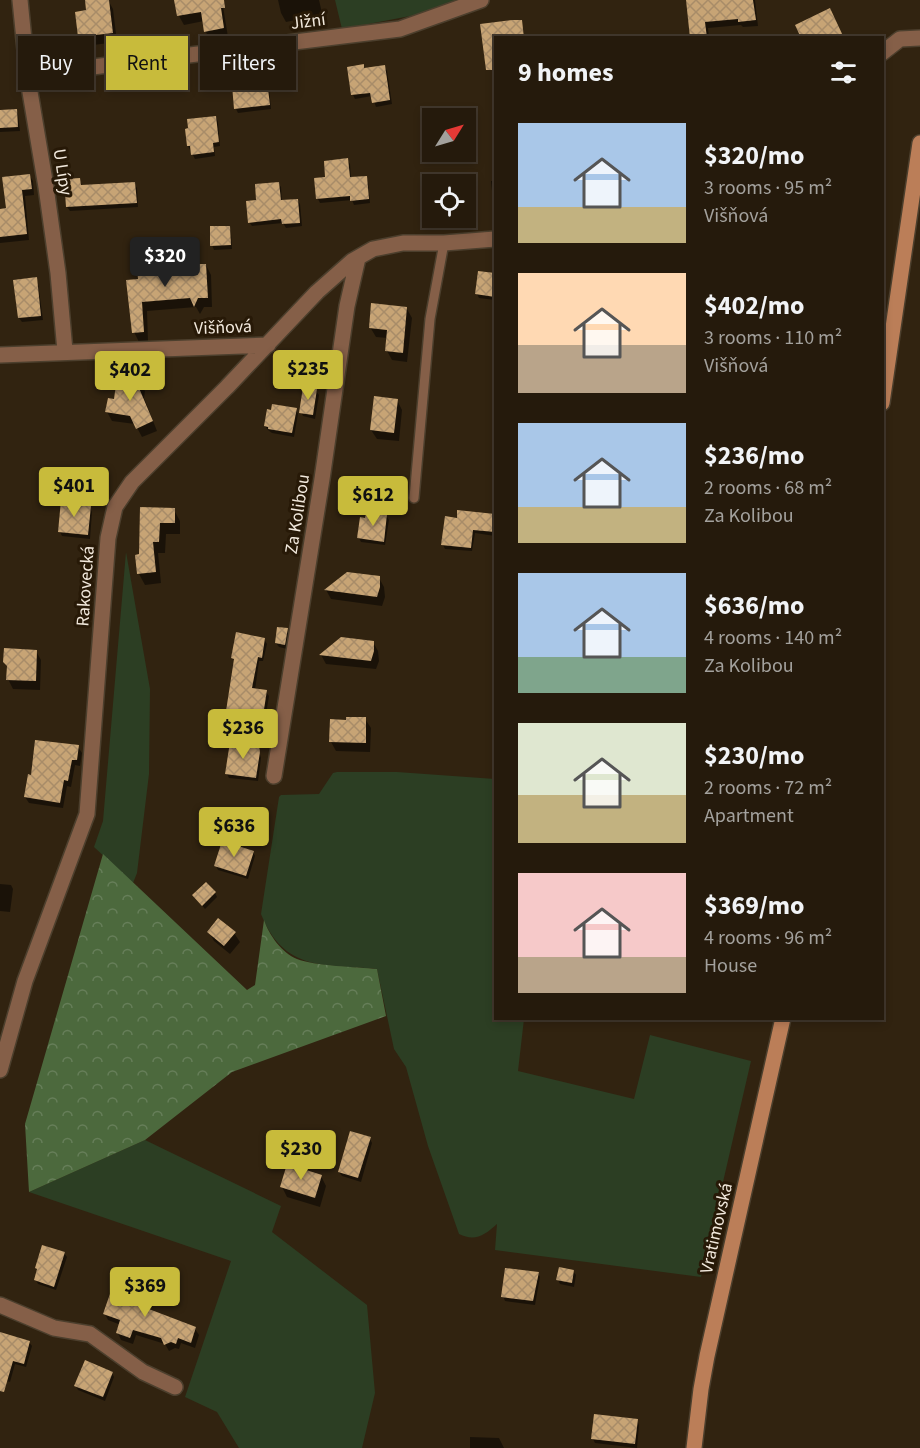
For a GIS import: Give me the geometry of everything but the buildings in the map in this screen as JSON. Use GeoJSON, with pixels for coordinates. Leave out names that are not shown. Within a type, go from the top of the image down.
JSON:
{"type":"FeatureCollection","features":[{"type":"Feature","properties":{"kind":"main road"},"geometry":{"type":"LineString","coordinates":[[884,389],[920,143]]}},
{"type":"Feature","properties":{"kind":"main road","name":"Vratimovská"},"geometry":{"type":"LineString","coordinates":[[694,1448],[707,1356],[783,1020]]}},
{"type":"Feature","properties":{"kind":"street","name":"U Lípy"},"geometry":{"type":"LineString","coordinates":[[20,0],[23,36]]}},
{"type":"Feature","properties":{"kind":"street","name":"Jižní"},"geometry":{"type":"LineString","coordinates":[[94,67],[400,29],[481,0]]}},
{"type":"Feature","properties":{"kind":"street"},"geometry":{"type":"LineString","coordinates":[[884,51],[900,39],[920,38]]}},
{"type":"Feature","properties":{"kind":"street","name":"U Lípy"},"geometry":{"type":"LineString","coordinates":[[30,90],[48,197],[65,351]]}},
{"type":"Feature","properties":{"kind":"street","name":"Rakovecká"},"geometry":{"type":"LineString","coordinates":[[0,1070],[24,981],[87,814],[108,538],[115,507],[132,482],[268,345],[317,292],[358,258],[373,249],[403,243],[494,239]]}},
{"type":"Feature","properties":{"kind":"street","name":"Za Kolibou"},"geometry":{"type":"LineString","coordinates":[[274,776],[322,479],[347,306],[358,258]]}},
{"type":"Feature","properties":{"kind":"street","name":"Višňová"},"geometry":{"type":"LineString","coordinates":[[0,355],[268,345]]}},
{"type":"Feature","properties":{"kind":"street"},"geometry":{"type":"LineString","coordinates":[[0,1305],[54,1328],[90,1334],[143,1372],[175,1387]]}},
{"type":"Feature","properties":{"kind":"lane"},"geometry":{"type":"LineString","coordinates":[[414,498],[430,319],[444,243]]}},
{"type":"Feature","properties":{"kind":"green space"},"geometry":{"type":"Polygon","coordinates":[[[335,0],[458,0],[426,13],[342,29],[335,0]]]}},
{"type":"Feature","properties":{"kind":"green space"},"geometry":{"type":"Polygon","coordinates":[[[126,552],[150,689],[149,774],[137,873],[133,883],[94,847],[103,821],[126,552]]]}},
{"type":"Feature","properties":{"kind":"green space"},"geometry":{"type":"Polygon","coordinates":[[[397,772],[494,779],[494,1020],[524,1020],[518,1071],[634,1099],[650,1035],[751,1061],[701,1277],[495,1250],[497,1224],[479,1236],[470,1237],[459,1234],[428,1146],[406,1067],[394,1049],[377,969],[323,965],[294,956],[270,933],[261,914],[279,797],[281,795],[319,794],[333,773],[397,772]]]}},
{"type":"Feature","properties":{"kind":"green space"},"geometry":{"type":"Polygon","coordinates":[[[103,854],[247,990],[255,985],[264,920],[277,943],[297,959],[325,965],[377,969],[386,1016],[232,1072],[145,1140],[29,1192],[25,1124],[103,854]]]}},
{"type":"Feature","properties":{"kind":"green space"},"geometry":{"type":"Polygon","coordinates":[[[145,1140],[281,1206],[272,1232],[367,1305],[375,1393],[362,1448],[239,1448],[217,1412],[185,1397],[231,1261],[29,1192],[145,1140]]]}}]}
